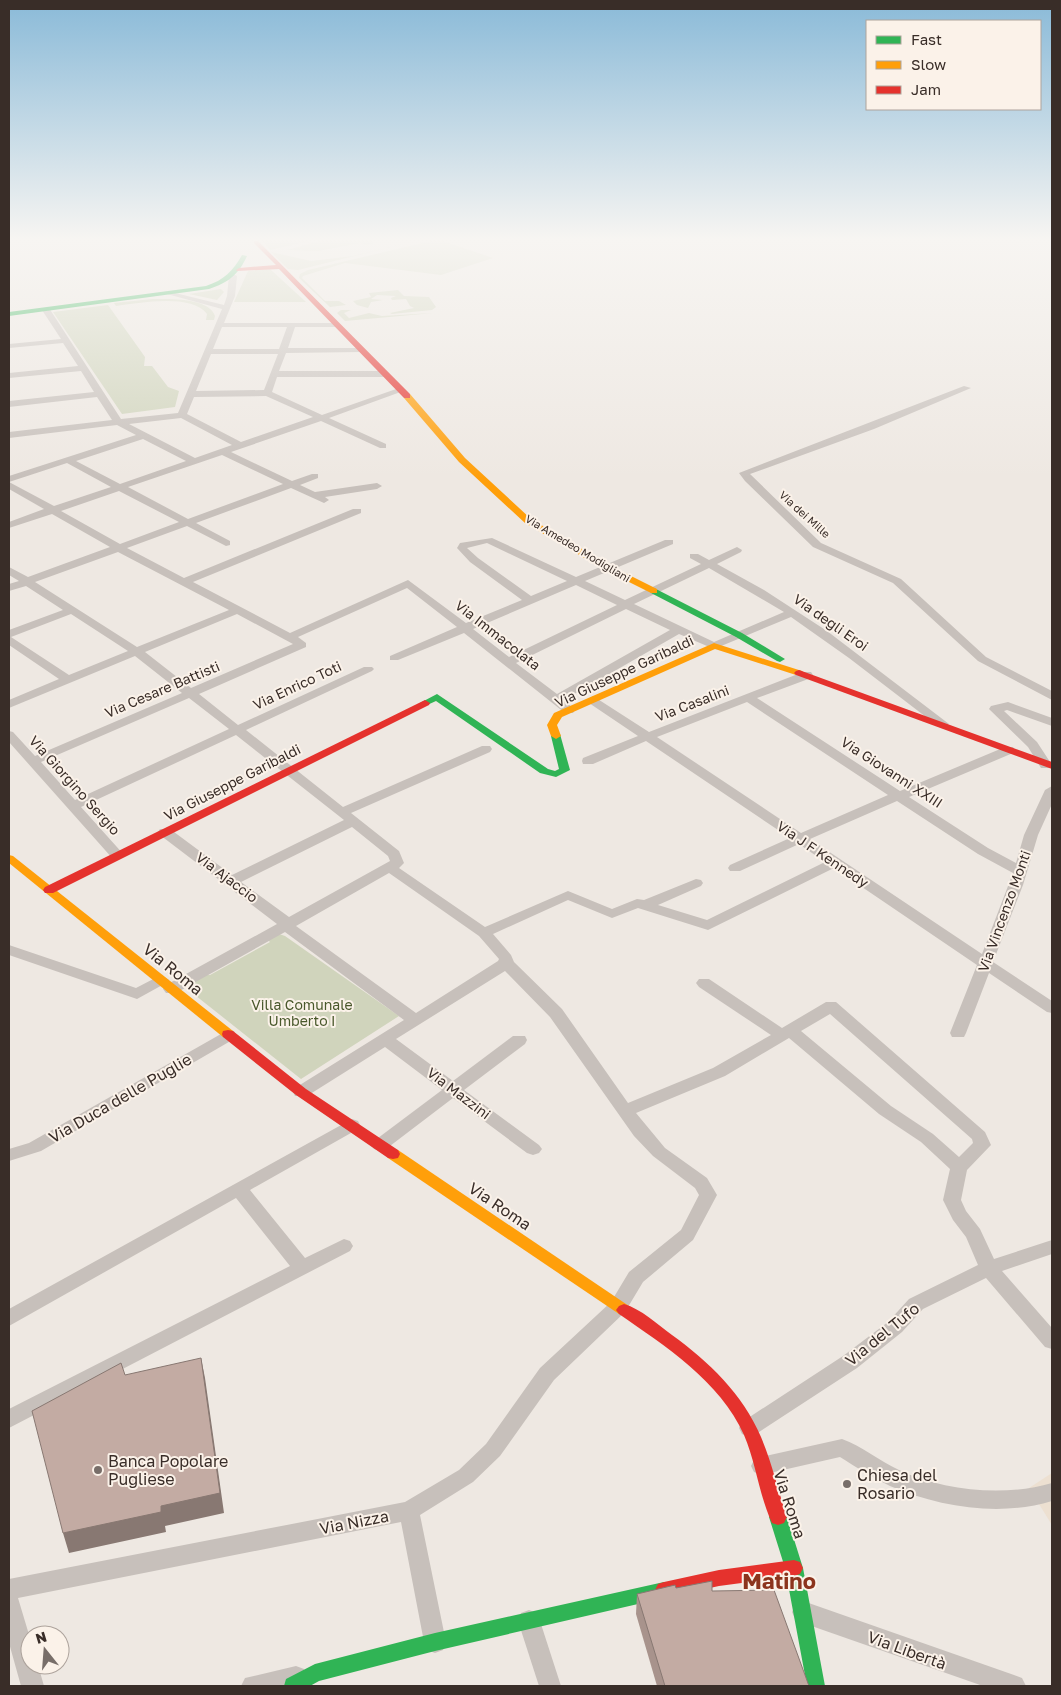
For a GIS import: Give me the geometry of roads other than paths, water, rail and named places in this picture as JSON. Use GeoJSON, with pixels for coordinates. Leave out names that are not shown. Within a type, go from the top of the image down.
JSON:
{"type":"FeatureCollection","features":[{"type":"Feature","properties":{"kind":"street"},"geometry":{"type":"LineString","coordinates":[[52,320],[118,422],[193,460]]}},
{"type":"Feature","properties":{"kind":"street"},"geometry":{"type":"LineString","coordinates":[[182,415],[220,320]]}},
{"type":"Feature","properties":{"kind":"street","name":"Via Amedeo Modigliani"},"geometry":{"type":"LineString","coordinates":[[331,320],[402,390],[462,460],[528,521],[608,568],[739,635],[807,675]]}},
{"type":"Feature","properties":{"kind":"street"},"geometry":{"type":"LineString","coordinates":[[218,325],[336,325]]}},
{"type":"Feature","properties":{"kind":"street"},"geometry":{"type":"LineString","coordinates":[[267,393],[292,326]]}},
{"type":"Feature","properties":{"kind":"street"},"geometry":{"type":"LineString","coordinates":[[9,346],[64,341]]}},
{"type":"Feature","properties":{"kind":"street"},"geometry":{"type":"LineString","coordinates":[[208,352],[361,350]]}},
{"type":"Feature","properties":{"kind":"street"},"geometry":{"type":"LineString","coordinates":[[9,376],[83,368]]}},
{"type":"Feature","properties":{"kind":"street"},"geometry":{"type":"LineString","coordinates":[[275,374],[385,374]]}},
{"type":"Feature","properties":{"kind":"street","name":"Via dei Mille"},"geometry":{"type":"LineString","coordinates":[[967,388],[870,427],[744,472],[748,479],[817,545],[897,581],[982,659],[1052,696]]}},
{"type":"Feature","properties":{"kind":"street"},"geometry":{"type":"LineString","coordinates":[[9,525],[193,460],[402,390]]}},
{"type":"Feature","properties":{"kind":"street"},"geometry":{"type":"LineString","coordinates":[[191,394],[267,393],[383,446]]}},
{"type":"Feature","properties":{"kind":"street"},"geometry":{"type":"LineString","coordinates":[[9,404],[100,394]]}},
{"type":"Feature","properties":{"kind":"street"},"geometry":{"type":"LineString","coordinates":[[9,435],[182,415],[239,445]]}},
{"type":"Feature","properties":{"kind":"street"},"geometry":{"type":"LineString","coordinates":[[9,479],[143,436]]}},
{"type":"Feature","properties":{"kind":"street"},"geometry":{"type":"LineString","coordinates":[[222,451],[320,498],[377,486]]}},
{"type":"Feature","properties":{"kind":"street"},"geometry":{"type":"LineString","coordinates":[[68,460],[226,543]]}},
{"type":"Feature","properties":{"kind":"street"},"geometry":{"type":"LineString","coordinates":[[9,588],[315,476]]}},
{"type":"Feature","properties":{"kind":"street"},"geometry":{"type":"LineString","coordinates":[[9,484],[119,548],[290,637]]}},
{"type":"Feature","properties":{"kind":"street"},"geometry":{"type":"LineString","coordinates":[[183,582],[357,511]]}},
{"type":"Feature","properties":{"kind":"street"},"geometry":{"type":"LineString","coordinates":[[531,601],[474,560],[462,548],[464,544],[488,540],[714,646],[792,613]]}},
{"type":"Feature","properties":{"kind":"street"},"geometry":{"type":"LineString","coordinates":[[394,658],[670,542]]}},
{"type":"Feature","properties":{"kind":"street"},"geometry":{"type":"LineString","coordinates":[[508,662],[737,550]]}},
{"type":"Feature","properties":{"kind":"street","name":"Via degli Eroi"},"geometry":{"type":"LineString","coordinates":[[694,556],[734,576],[792,613],[881,675],[943,724]]}},
{"type":"Feature","properties":{"kind":"street"},"geometry":{"type":"LineString","coordinates":[[9,570],[137,652],[192,693],[394,854],[397,863],[285,925],[166,985],[137,994],[9,950]]}},
{"type":"Feature","properties":{"kind":"street","name":"Via Immacolata"},"geometry":{"type":"LineString","coordinates":[[290,637],[408,583],[569,710]]}},
{"type":"Feature","properties":{"kind":"street"},"geometry":{"type":"LineString","coordinates":[[9,634],[72,610]]}},
{"type":"Feature","properties":{"kind":"street"},"geometry":{"type":"LineString","coordinates":[[9,704],[235,610]]}},
{"type":"Feature","properties":{"kind":"street"},"geometry":{"type":"LineString","coordinates":[[556,700],[678,630]]}},
{"type":"Feature","properties":{"kind":"street","name":"Via Cesare Battisti"},"geometry":{"type":"LineString","coordinates":[[33,761],[302,645],[290,637]]}},
{"type":"Feature","properties":{"kind":"street"},"geometry":{"type":"LineString","coordinates":[[9,640],[68,680]]}},
{"type":"Feature","properties":{"kind":"street","name":"Via Giuseppe Garibaldi"},"geometry":{"type":"LineString","coordinates":[[49,890],[437,697],[544,771],[556,774],[565,770],[565,764],[552,725],[558,715],[714,646],[807,675],[1049,765]]}},
{"type":"Feature","properties":{"kind":"street","name":"Via Enrico Toti"},"geometry":{"type":"LineString","coordinates":[[73,806],[368,669]]}},
{"type":"Feature","properties":{"kind":"street","name":"Via Casalini"},"geometry":{"type":"LineString","coordinates":[[588,762],[646,736],[807,675]]}},
{"type":"Feature","properties":{"kind":"street","name":"Via Giovanni XXIII"},"geometry":{"type":"LineString","coordinates":[[748,698],[984,851],[1020,871]]}},
{"type":"Feature","properties":{"kind":"street","name":"Via J F Kennedy"},"geometry":{"type":"LineString","coordinates":[[593,700],[1052,1008]]}},
{"type":"Feature","properties":{"kind":"street"},"geometry":{"type":"LineString","coordinates":[[1049,765],[1033,745],[995,709],[1008,706],[1052,722]]}},
{"type":"Feature","properties":{"kind":"street","name":"Via Giorgino Sergio"},"geometry":{"type":"LineString","coordinates":[[9,735],[118,856]]}},
{"type":"Feature","properties":{"kind":"street"},"geometry":{"type":"LineString","coordinates":[[232,881],[347,817],[486,749]]}},
{"type":"Feature","properties":{"kind":"street"},"geometry":{"type":"LineString","coordinates":[[735,868],[888,800],[1009,750]]}},
{"type":"Feature","properties":{"kind":"street","name":"Via Vincenzo Monti"},"geometry":{"type":"LineString","coordinates":[[958,1033],[1032,835],[1052,790]]}},
{"type":"Feature","properties":{"kind":"street","name":"Via Ajaccio"},"geometry":{"type":"LineString","coordinates":[[165,832],[283,920],[285,925]]}},
{"type":"Feature","properties":{"kind":"street","name":"Via Roma"},"geometry":{"type":"LineString","coordinates":[[9,858],[301,1092],[682,1349],[732,1398],[749,1428],[794,1568],[816,1686]]}},
{"type":"Feature","properties":{"kind":"street"},"geometry":{"type":"LineString","coordinates":[[484,933],[568,895],[612,914],[637,902],[708,925],[835,862]]}},
{"type":"Feature","properties":{"kind":"street"},"geometry":{"type":"LineString","coordinates":[[389,867],[484,933],[506,958],[506,963],[556,1013],[625,1111],[719,1072],[831,1006],[979,1136],[982,1145],[959,1167],[952,1200],[959,1215],[974,1234],[989,1268],[1052,1341]]}},
{"type":"Feature","properties":{"kind":"street"},"geometry":{"type":"LineString","coordinates":[[646,905],[696,884]]}},
{"type":"Feature","properties":{"kind":"street"},"geometry":{"type":"LineString","coordinates":[[285,925],[415,1020]]}},
{"type":"Feature","properties":{"kind":"street"},"geometry":{"type":"LineString","coordinates":[[301,1092],[506,963]]}},
{"type":"Feature","properties":{"kind":"street"},"geometry":{"type":"LineString","coordinates":[[704,983],[786,1033],[885,1110],[927,1138],[959,1167]]}},
{"type":"Feature","properties":{"kind":"street","name":"Via Duca delle Puglie"},"geometry":{"type":"LineString","coordinates":[[9,1155],[35,1146],[228,1035]]}},
{"type":"Feature","properties":{"kind":"street","name":"Via Mazzini"},"geometry":{"type":"LineString","coordinates":[[385,1039],[533,1148]]}},
{"type":"Feature","properties":{"kind":"street"},"geometry":{"type":"LineString","coordinates":[[380,1145],[519,1040]]}},
{"type":"Feature","properties":{"kind":"street","name":"Via Nizza"},"geometry":{"type":"LineString","coordinates":[[9,1589],[409,1511],[466,1476],[493,1450],[547,1374],[618,1307],[636,1277],[687,1235],[708,1194],[701,1183],[659,1152],[640,1132],[625,1111]]}},
{"type":"Feature","properties":{"kind":"street"},"geometry":{"type":"LineString","coordinates":[[9,1318],[352,1125]]}},
{"type":"Feature","properties":{"kind":"street"},"geometry":{"type":"LineString","coordinates":[[239,1189],[302,1268]]}},
{"type":"Feature","properties":{"kind":"street"},"geometry":{"type":"LineString","coordinates":[[9,1419],[344,1246]]}},
{"type":"Feature","properties":{"kind":"street","name":"Via del Tufo"},"geometry":{"type":"LineString","coordinates":[[749,1428],[850,1362],[895,1327],[916,1304],[989,1268],[1052,1247]]}},
{"type":"Feature","properties":{"kind":"street"},"geometry":{"type":"LineString","coordinates":[[761,1466],[842,1448],[899,1480],[971,1498],[1036,1499],[1052,1492]]}},
{"type":"Feature","properties":{"kind":"street"},"geometry":{"type":"LineString","coordinates":[[409,1511],[435,1642]]}},
{"type":"Feature","properties":{"kind":"street"},"geometry":{"type":"LineString","coordinates":[[253,1686],[316,1673],[435,1642],[719,1578],[794,1568]]}},
{"type":"Feature","properties":{"kind":"street"},"geometry":{"type":"LineString","coordinates":[[9,1603],[32,1686]]}},
{"type":"Feature","properties":{"kind":"street","name":"Via Libertà"},"geometry":{"type":"LineString","coordinates":[[801,1611],[976,1680],[1014,1686]]}},
{"type":"Feature","properties":{"kind":"street"},"geometry":{"type":"LineString","coordinates":[[529,1621],[550,1686]]}},
{"type":"Feature","properties":{"kind":"street"},"geometry":{"type":"LineString","coordinates":[[293,1686],[316,1673]]}},
{"type":"Feature","properties":{"kind":"place","name":"Banca Popolare Pugliese"},"geometry":{"type":"Point","coordinates":[98,1470]}},
{"type":"Feature","properties":{"kind":"place","name":"Chiesa del Rosario"},"geometry":{"type":"Point","coordinates":[847,1484]}},
{"type":"Feature","properties":{"kind":"district","name":"Matino"},"geometry":{"type":"Point","coordinates":[779,1580]}},
{"type":"Feature","properties":{"kind":"park label","name":"Villa Comunale Umberto I"},"geometry":{"type":"Point","coordinates":[302,1012]}}]}
